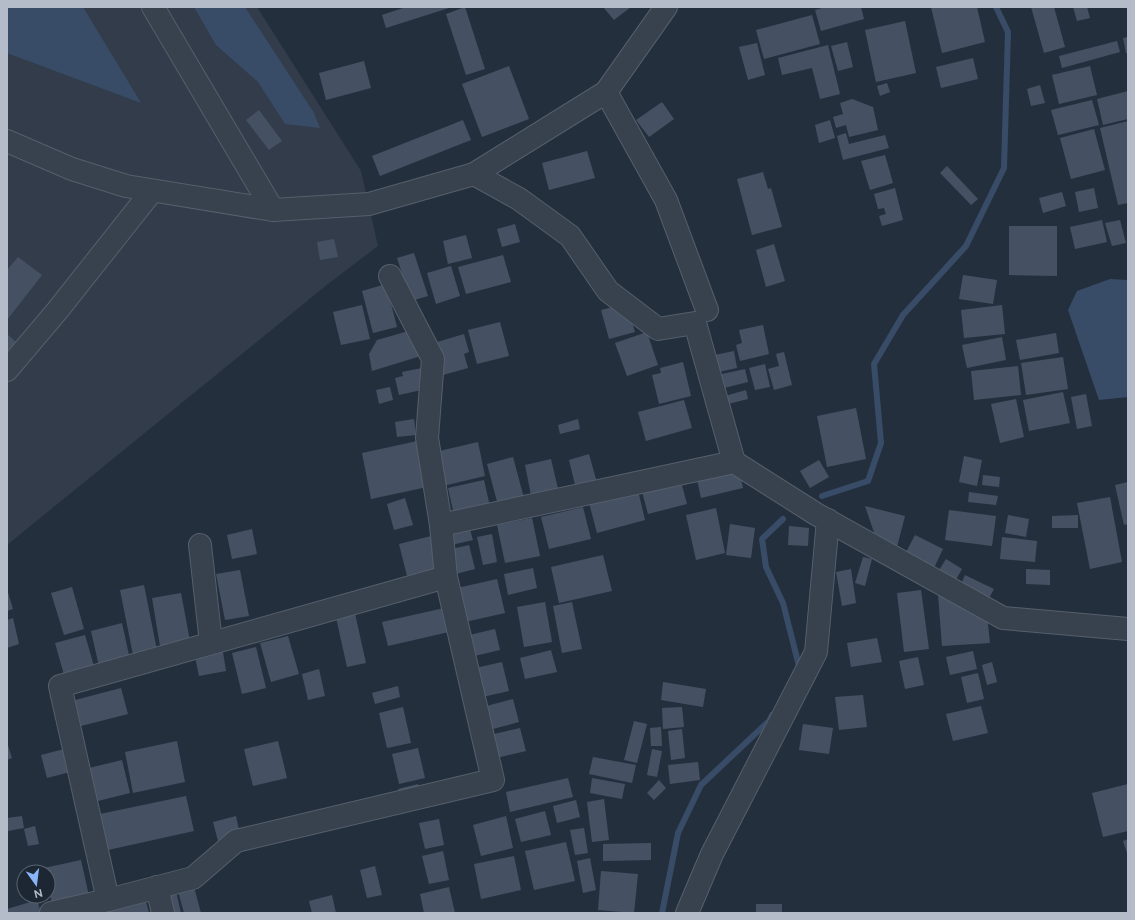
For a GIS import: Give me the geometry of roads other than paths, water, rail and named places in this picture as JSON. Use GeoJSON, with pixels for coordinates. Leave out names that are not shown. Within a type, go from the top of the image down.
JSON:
{"type":"FeatureCollection","features":[{"type":"Feature","properties":{"kind":"street"},"geometry":{"type":"LineString","coordinates":[[153,7],[273,210]]}},
{"type":"Feature","properties":{"kind":"street"},"geometry":{"type":"LineString","coordinates":[[7,141],[72,169],[126,186],[152,191],[273,210],[369,204],[474,174],[606,92],[666,7]]}},
{"type":"Feature","properties":{"kind":"street"},"geometry":{"type":"LineString","coordinates":[[606,92],[666,200],[707,310]]}},
{"type":"Feature","properties":{"kind":"street"},"geometry":{"type":"LineString","coordinates":[[474,174],[519,199],[570,236],[608,291],[658,329],[695,323],[734,462],[816,514],[1003,618],[1128,629]]}},
{"type":"Feature","properties":{"kind":"street"},"geometry":{"type":"LineString","coordinates":[[7,370],[57,311],[152,191]]}},
{"type":"Feature","properties":{"kind":"street"},"geometry":{"type":"LineString","coordinates":[[51,913],[193,878],[236,842],[493,780],[446,576],[441,525],[427,438],[433,359],[390,276]]}},
{"type":"Feature","properties":{"kind":"street"},"geometry":{"type":"LineString","coordinates":[[441,525],[734,462]]}},
{"type":"Feature","properties":{"kind":"street"},"geometry":{"type":"LineString","coordinates":[[688,913],[712,854],[816,652],[828,520]]}},
{"type":"Feature","properties":{"kind":"street"},"geometry":{"type":"LineString","coordinates":[[200,545],[211,643]]}},
{"type":"Feature","properties":{"kind":"street"},"geometry":{"type":"LineString","coordinates":[[108,900],[60,686],[446,576]]}},
{"type":"Feature","properties":{"kind":"street"},"geometry":{"type":"LineString","coordinates":[[157,887],[163,913]]}},
{"type":"Feature","properties":{"kind":"water"},"geometry":{"type":"Polygon","coordinates":[[[7,7],[83,7],[141,103],[7,53],[7,7]]]}},
{"type":"Feature","properties":{"kind":"water"},"geometry":{"type":"Polygon","coordinates":[[[194,7],[245,7],[314,113],[320,128],[285,124],[258,82],[216,45],[194,7]]]}},
{"type":"Feature","properties":{"kind":"water"},"geometry":{"type":"Polygon","coordinates":[[[1110,279],[1127,280],[1128,283],[1128,397],[1099,400],[1068,310],[1077,291],[1110,279]]]}},
{"type":"Feature","properties":{"kind":"waterway"},"geometry":{"type":"LineString","coordinates":[[822,496],[868,481],[881,443],[874,364],[903,315],[966,246],[1004,168],[1008,32],[996,7]]}},
{"type":"Feature","properties":{"kind":"waterway"},"geometry":{"type":"LineString","coordinates":[[783,519],[762,539],[766,567],[783,603],[799,666],[797,670]]}},
{"type":"Feature","properties":{"kind":"waterway"},"geometry":{"type":"LineString","coordinates":[[662,913],[678,833],[701,785],[769,721],[772,715]]}}]}
